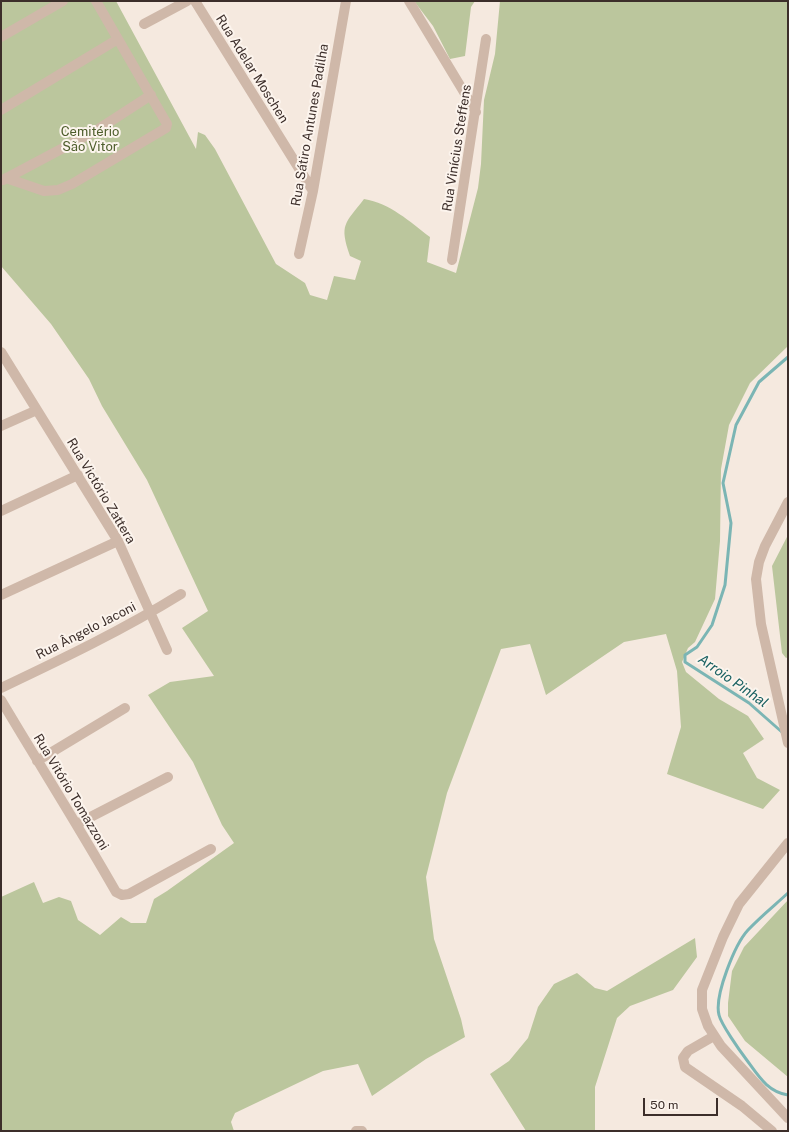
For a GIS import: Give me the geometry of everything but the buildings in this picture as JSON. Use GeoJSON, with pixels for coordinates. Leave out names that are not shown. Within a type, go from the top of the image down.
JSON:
{"type":"FeatureCollection","features":[{"type":"Feature","properties":{"kind":"street"},"geometry":{"type":"LineString","coordinates":[[1,38],[63,1]]}},
{"type":"Feature","properties":{"kind":"street"},"geometry":{"type":"LineString","coordinates":[[4,179],[44,191],[58,190],[72,184],[166,128],[167,124],[96,1]]}},
{"type":"Feature","properties":{"kind":"street"},"geometry":{"type":"LineString","coordinates":[[144,24],[188,1]]}},
{"type":"Feature","properties":{"kind":"street","name":"Rua Adelar Moschen"},"geometry":{"type":"LineString","coordinates":[[195,1],[313,191]]}},
{"type":"Feature","properties":{"kind":"street","name":"Rua Sátiro Antunes Padilha"},"geometry":{"type":"LineString","coordinates":[[298,254],[313,191],[346,1]]}},
{"type":"Feature","properties":{"kind":"street"},"geometry":{"type":"LineString","coordinates":[[409,1],[476,112]]}},
{"type":"Feature","properties":{"kind":"street"},"geometry":{"type":"LineString","coordinates":[[1,110],[118,39]]}},
{"type":"Feature","properties":{"kind":"street","name":"Rua Vinícius Steffens"},"geometry":{"type":"LineString","coordinates":[[452,260],[476,112],[486,39]]}},
{"type":"Feature","properties":{"kind":"street"},"geometry":{"type":"LineString","coordinates":[[4,179],[97,130],[151,95]]}},
{"type":"Feature","properties":{"kind":"street","name":"Rua Victório Zattera"},"geometry":{"type":"LineString","coordinates":[[1,352],[118,541],[167,650]]}},
{"type":"Feature","properties":{"kind":"street"},"geometry":{"type":"LineString","coordinates":[[1,426],[36,410]]}},
{"type":"Feature","properties":{"kind":"street"},"geometry":{"type":"LineString","coordinates":[[1,511],[78,475]]}},
{"type":"Feature","properties":{"kind":"street"},"geometry":{"type":"LineString","coordinates":[[788,502],[758,562],[756,579],[761,624],[788,744]]}},
{"type":"Feature","properties":{"kind":"street"},"geometry":{"type":"LineString","coordinates":[[1,595],[118,541]]}},
{"type":"Feature","properties":{"kind":"street","name":"Rua Ângelo Jaconi"},"geometry":{"type":"LineString","coordinates":[[1,688],[78,651],[150,613],[181,594]]}},
{"type":"Feature","properties":{"kind":"street","name":"Rua Vitório Tomazzoni"},"geometry":{"type":"LineString","coordinates":[[1,700],[36,761],[77,824],[116,892],[122,895],[129,894],[211,849]]}},
{"type":"Feature","properties":{"kind":"street"},"geometry":{"type":"LineString","coordinates":[[36,761],[125,708]]}},
{"type":"Feature","properties":{"kind":"street"},"geometry":{"type":"LineString","coordinates":[[77,824],[168,777]]}},
{"type":"Feature","properties":{"kind":"street"},"geometry":{"type":"LineString","coordinates":[[788,843],[739,904],[723,937],[702,990],[702,1009],[708,1026],[714,1036],[721,1046],[788,1118]]}},
{"type":"Feature","properties":{"kind":"street"},"geometry":{"type":"LineString","coordinates":[[714,1036],[688,1051],[683,1058],[685,1067],[742,1106],[772,1131]]}},
{"type":"Feature","properties":{"kind":"street"},"geometry":{"type":"LineString","coordinates":[[356,1131],[362,1131]]}},
{"type":"Feature","properties":{"kind":"green space","name":"Cemitério São Vitor"},"geometry":{"type":"Polygon","coordinates":[[[1,1],[116,1],[196,149],[198,132],[205,135],[215,149],[276,264],[305,283],[310,295],[327,300],[334,276],[355,280],[361,261],[350,256],[345,237],[345,230],[348,220],[364,199],[373,201],[391,209],[407,219],[430,237],[427,262],[456,273],[478,188],[481,164],[484,100],[495,54],[500,1],[788,1],[788,346],[750,383],[729,425],[721,469],[720,541],[715,599],[695,642],[688,648],[682,662],[686,672],[719,699],[748,716],[764,739],[743,753],[757,778],[780,790],[763,809],[667,774],[681,727],[677,671],[666,634],[624,642],[546,695],[530,644],[501,649],[447,793],[426,877],[434,939],[461,1019],[465,1037],[426,1059],[372,1096],[358,1064],[323,1071],[235,1113],[231,1122],[234,1131],[1,1131],[1,897],[34,882],[43,903],[59,897],[71,901],[78,920],[100,935],[121,917],[131,923],[146,923],[154,899],[234,843],[222,825],[193,762],[148,695],[170,682],[214,676],[182,628],[208,611],[147,480],[102,406],[89,379],[51,324],[1,266],[1,1]]]}},
{"type":"Feature","properties":{"kind":"green space"},"geometry":{"type":"Polygon","coordinates":[[[414,1],[475,1],[471,7],[465,56],[450,59],[433,26],[414,1]]]}},
{"type":"Feature","properties":{"kind":"green space"},"geometry":{"type":"Polygon","coordinates":[[[788,535],[788,657],[786,658],[782,653],[772,566],[788,535]]]}},
{"type":"Feature","properties":{"kind":"green space"},"geometry":{"type":"Polygon","coordinates":[[[788,900],[788,1077],[745,1041],[728,1016],[728,1003],[732,971],[744,947],[788,900]]]}},
{"type":"Feature","properties":{"kind":"green space"},"geometry":{"type":"Polygon","coordinates":[[[695,938],[697,957],[673,990],[630,1006],[617,1018],[595,1087],[595,1131],[526,1131],[490,1074],[509,1061],[528,1038],[538,1007],[554,984],[577,973],[595,988],[607,991],[695,938]]]}},
{"type":"Feature","properties":{"kind":"waterway","name":"Arroio Pinhal"},"geometry":{"type":"LineString","coordinates":[[783,733],[749,703],[685,662],[685,655],[697,647],[712,625],[725,585],[731,523],[723,483],[736,425],[759,382],[788,357]]}},
{"type":"Feature","properties":{"kind":"waterway","name":"Arroio Pinhal"},"geometry":{"type":"LineString","coordinates":[[788,893],[757,920],[743,937],[727,971],[718,1006],[720,1019],[723,1025],[759,1077],[769,1087],[788,1095]]}}]}
